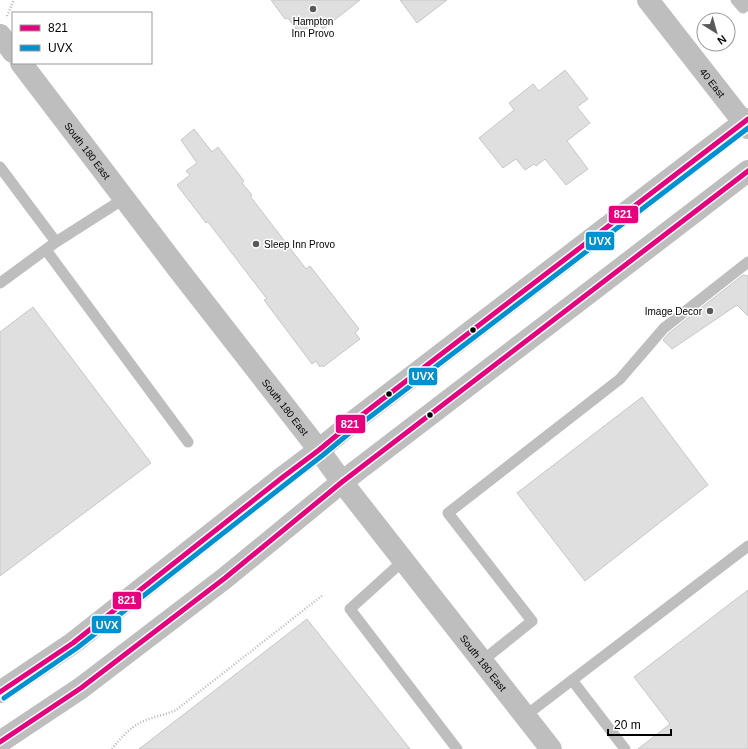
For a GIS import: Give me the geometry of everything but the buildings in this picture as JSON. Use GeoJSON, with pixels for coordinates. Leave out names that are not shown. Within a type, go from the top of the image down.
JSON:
{"type":"FeatureCollection","features":[{"type":"Feature","properties":{"kind":"street","name":"40 East"},"geometry":{"type":"LineString","coordinates":[[648,0],[747,123]]}},
{"type":"Feature","properties":{"kind":"street"},"geometry":{"type":"LineString","coordinates":[[2,27],[12,50]]}},
{"type":"Feature","properties":{"kind":"street","name":"South 180 East"},"geometry":{"type":"LineString","coordinates":[[22,64],[178,269],[319,450],[342,482],[550,749]]}},
{"type":"Feature","properties":{"kind":"street"},"geometry":{"type":"LineString","coordinates":[[0,692],[73,643],[360,417],[747,123]]}},
{"type":"Feature","properties":{"kind":"street"},"geometry":{"type":"LineString","coordinates":[[0,742],[81,688],[225,578],[342,482],[748,171]]}},
{"type":"Feature","properties":{"kind":"lane"},"geometry":{"type":"LineString","coordinates":[[0,166],[56,242]]}},
{"type":"Feature","properties":{"kind":"lane"},"geometry":{"type":"LineString","coordinates":[[0,283],[56,242],[125,198]]}},
{"type":"Feature","properties":{"kind":"lane"},"geometry":{"type":"LineString","coordinates":[[46,250],[188,442]]}},
{"type":"Feature","properties":{"kind":"lane"},"geometry":{"type":"LineString","coordinates":[[482,661],[532,621],[448,513],[620,380],[664,328],[748,262]]}},
{"type":"Feature","properties":{"kind":"lane"},"geometry":{"type":"LineString","coordinates":[[525,716],[748,546]]}},
{"type":"Feature","properties":{"kind":"lane"},"geometry":{"type":"LineString","coordinates":[[403,560],[350,609],[457,749]]}},
{"type":"Feature","properties":{"kind":"lane"},"geometry":{"type":"LineString","coordinates":[[572,680],[625,749]]}},
{"type":"Feature","properties":{"kind":"path"},"geometry":{"type":"LineString","coordinates":[[2,27],[14,0]]}},
{"type":"Feature","properties":{"kind":"path"},"geometry":{"type":"LineString","coordinates":[[112,749],[124,734],[136,725],[176,710],[323,595]]}},
{"type":"Feature","properties":{"kind":"transit line","name":"821"},"geometry":{"type":"LineString","coordinates":[[0,692],[73,643],[354,421],[748,119]]}},
{"type":"Feature","properties":{"kind":"transit line","name":"UVX"},"geometry":{"type":"LineString","coordinates":[[4,698],[77,648],[358,426],[748,128]]}},
{"type":"Feature","properties":{"kind":"transit line","name":"821"},"geometry":{"type":"LineString","coordinates":[[0,742],[81,688],[225,578],[342,482],[748,171]]}},
{"type":"Feature","properties":{"kind":"place","name":"Hampton Inn Provo"},"geometry":{"type":"Point","coordinates":[313,9]}},
{"type":"Feature","properties":{"kind":"place","name":"Sleep Inn Provo"},"geometry":{"type":"Point","coordinates":[256,244]}},
{"type":"Feature","properties":{"kind":"place","name":"Image Decor"},"geometry":{"type":"Point","coordinates":[710,311]}}]}
